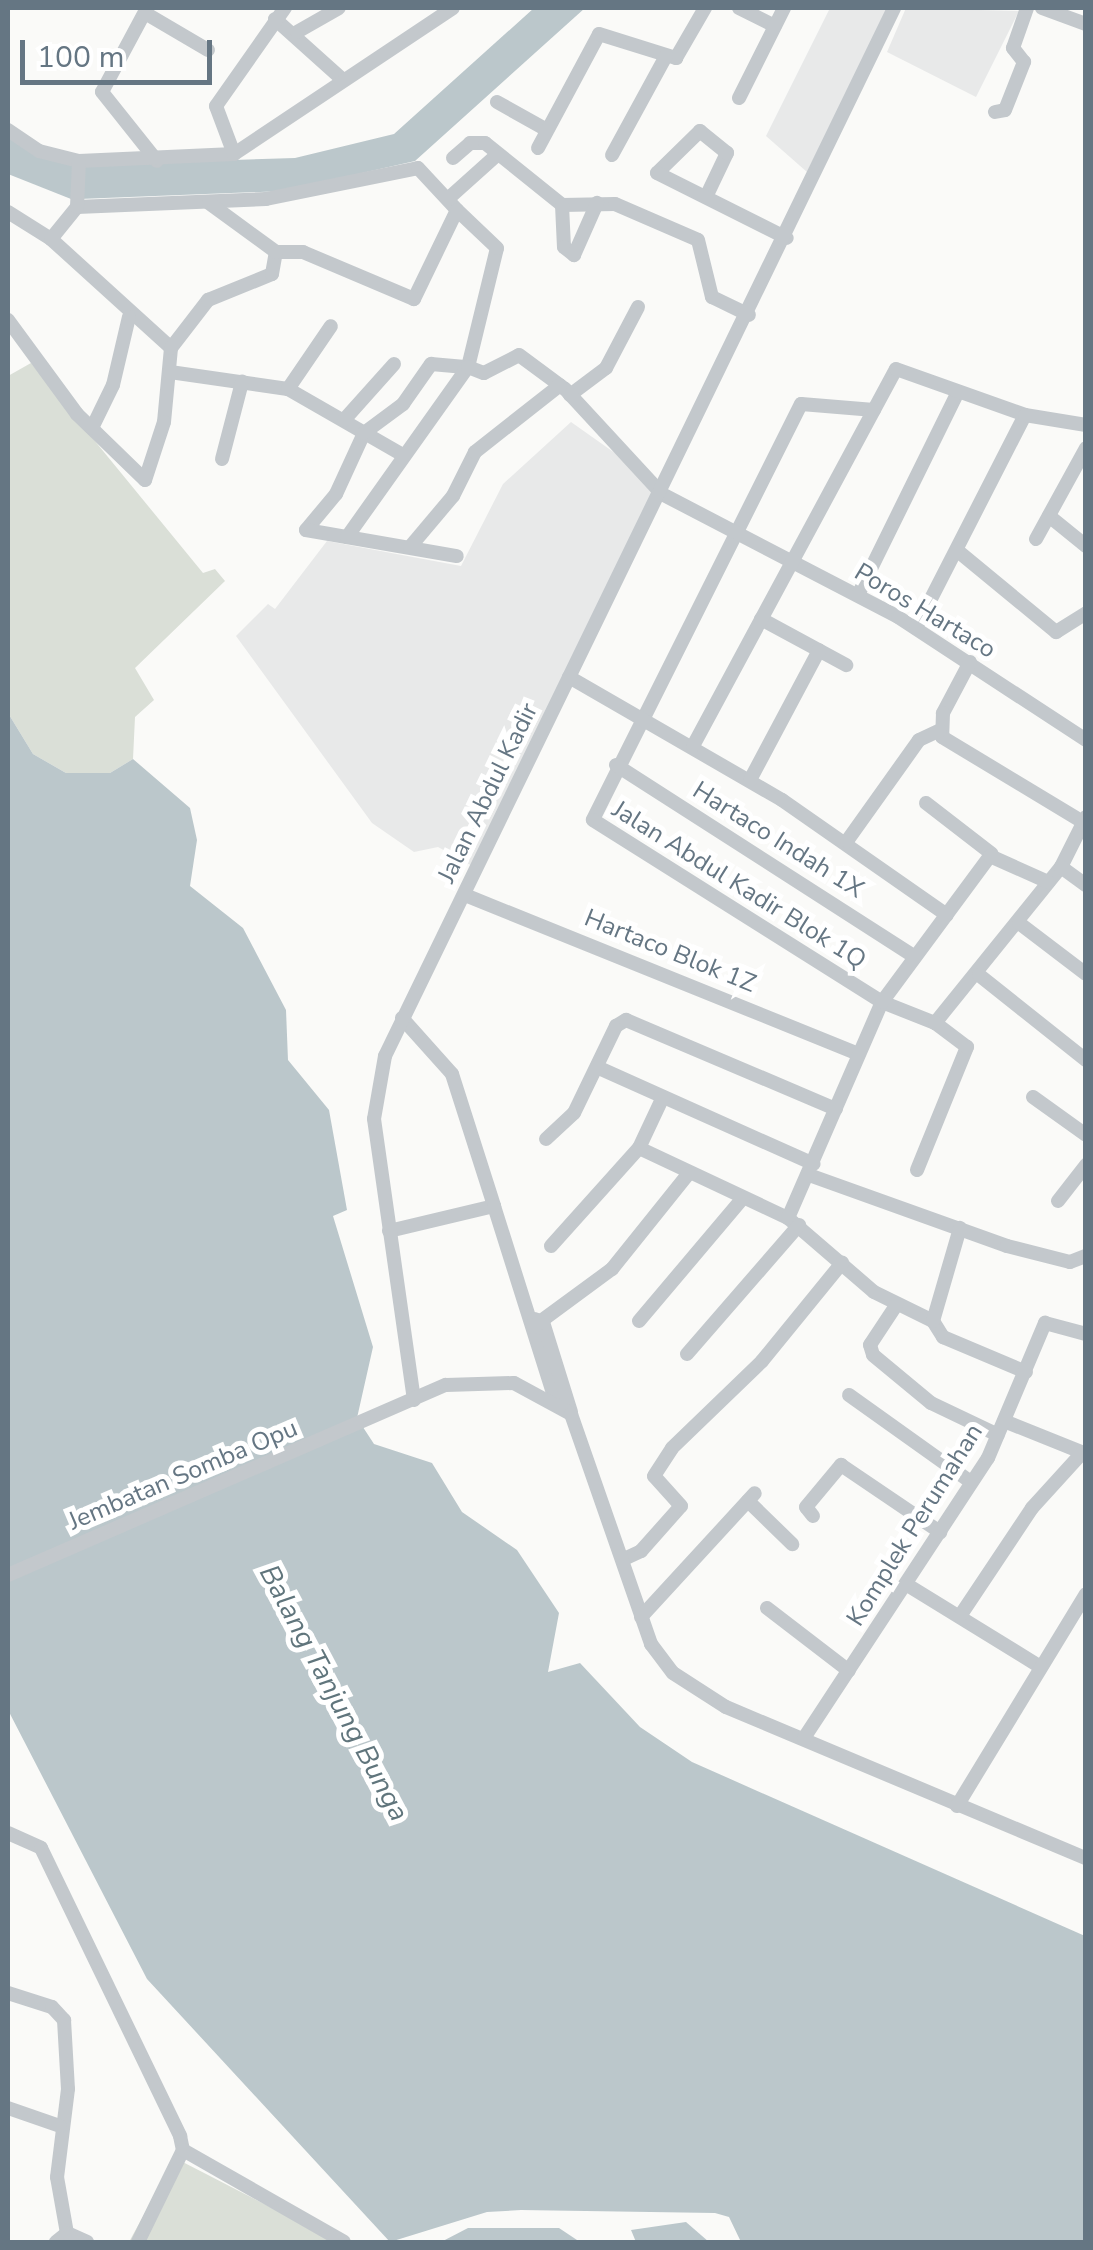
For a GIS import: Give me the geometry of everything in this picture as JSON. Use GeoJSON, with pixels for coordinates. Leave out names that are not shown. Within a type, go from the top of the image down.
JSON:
{"type":"FeatureCollection","features":[{"type":"Feature","properties":{"kind":"street"},"geometry":{"type":"LineString","coordinates":[[297,32],[339,8]]}},
{"type":"Feature","properties":{"kind":"street"},"geometry":{"type":"LineString","coordinates":[[8,130],[40,151],[79,163],[156,162],[234,154],[453,8]]}},
{"type":"Feature","properties":{"kind":"street"},"geometry":{"type":"LineString","coordinates":[[538,148],[599,34],[666,56],[679,55],[705,8]]}},
{"type":"Feature","properties":{"kind":"street"},"geometry":{"type":"LineString","coordinates":[[739,8],[775,26]]}},
{"type":"Feature","properties":{"kind":"street"},"geometry":{"type":"LineString","coordinates":[[741,94],[784,8]]}},
{"type":"Feature","properties":{"kind":"street","name":"Jalan Abdul Kadir"},"geometry":{"type":"LineString","coordinates":[[414,1400],[412,1347],[389,1231],[376,1082],[402,1018],[787,238],[894,8]]}},
{"type":"Feature","properties":{"kind":"street"},"geometry":{"type":"LineString","coordinates":[[994,112],[1005,110],[1024,62],[1013,48],[1027,8]]}},
{"type":"Feature","properties":{"kind":"street"},"geometry":{"type":"LineString","coordinates":[[1042,8],[1079,21]]}},
{"type":"Feature","properties":{"kind":"street"},"geometry":{"type":"LineString","coordinates":[[156,162],[102,92],[146,10],[208,50]]}},
{"type":"Feature","properties":{"kind":"street"},"geometry":{"type":"LineString","coordinates":[[234,154],[216,108],[280,13],[343,80]]}},
{"type":"Feature","properties":{"kind":"street"},"geometry":{"type":"LineString","coordinates":[[612,156],[666,56]]}},
{"type":"Feature","properties":{"kind":"street"},"geometry":{"type":"LineString","coordinates":[[497,102],[548,130]]}},
{"type":"Feature","properties":{"kind":"street"},"geometry":{"type":"LineString","coordinates":[[706,197],[727,153],[700,131],[655,169],[706,197],[787,238]]}},
{"type":"Feature","properties":{"kind":"street"},"geometry":{"type":"LineString","coordinates":[[452,158],[475,142],[498,154],[562,205],[597,202],[698,240],[712,297],[749,315]]}},
{"type":"Feature","properties":{"kind":"street"},"geometry":{"type":"LineString","coordinates":[[209,203],[276,252],[303,252],[414,299],[453,203],[498,154]]}},
{"type":"Feature","properties":{"kind":"street"},"geometry":{"type":"LineString","coordinates":[[50,239],[77,205],[79,163]]}},
{"type":"Feature","properties":{"kind":"street"},"geometry":{"type":"LineString","coordinates":[[77,205],[209,203],[418,168],[497,248],[468,367],[348,537]]}},
{"type":"Feature","properties":{"kind":"street"},"geometry":{"type":"LineString","coordinates":[[562,205],[564,247],[574,255],[597,202]]}},
{"type":"Feature","properties":{"kind":"street"},"geometry":{"type":"LineString","coordinates":[[8,212],[50,239],[129,317],[171,348]]}},
{"type":"Feature","properties":{"kind":"street"},"geometry":{"type":"LineString","coordinates":[[8,320],[92,428],[144,480],[170,372],[171,348],[208,300],[272,274],[276,252]]}},
{"type":"Feature","properties":{"kind":"street"},"geometry":{"type":"LineString","coordinates":[[410,547],[453,496],[475,452],[565,390],[606,368],[638,306]]}},
{"type":"Feature","properties":{"kind":"street"},"geometry":{"type":"LineString","coordinates":[[92,428],[111,392],[129,317]]}},
{"type":"Feature","properties":{"kind":"street"},"geometry":{"type":"LineString","coordinates":[[288,390],[331,326]]}},
{"type":"Feature","properties":{"kind":"street"},"geometry":{"type":"LineString","coordinates":[[457,556],[306,530],[336,494],[364,433],[403,404],[430,364],[488,372],[516,354],[565,390],[662,494]]}},
{"type":"Feature","properties":{"kind":"street"},"geometry":{"type":"LineString","coordinates":[[344,420],[394,364]]}},
{"type":"Feature","properties":{"kind":"street"},"geometry":{"type":"LineString","coordinates":[[694,746],[896,369],[1026,415],[1086,425]]}},
{"type":"Feature","properties":{"kind":"street"},"geometry":{"type":"LineString","coordinates":[[170,372],[288,390],[403,454]]}},
{"type":"Feature","properties":{"kind":"street"},"geometry":{"type":"LineString","coordinates":[[222,460],[242,382]]}},
{"type":"Feature","properties":{"kind":"street"},"geometry":{"type":"LineString","coordinates":[[858,595],[958,392]]}},
{"type":"Feature","properties":{"kind":"street","name":"Jalan Abdul Kadir Blok 1Q"},"geometry":{"type":"LineString","coordinates":[[874,410],[801,404],[594,806],[598,825],[882,1002],[935,1023]]}},
{"type":"Feature","properties":{"kind":"street"},"geometry":{"type":"LineString","coordinates":[[916,628],[959,552],[1026,415]]}},
{"type":"Feature","properties":{"kind":"street"},"geometry":{"type":"LineString","coordinates":[[1036,539],[1086,448]]}},
{"type":"Feature","properties":{"kind":"street","name":"Poros Hartaco"},"geometry":{"type":"LineString","coordinates":[[662,494],[735,529],[916,628],[1086,740]]}},
{"type":"Feature","properties":{"kind":"street"},"geometry":{"type":"LineString","coordinates":[[1049,516],[1086,546]]}},
{"type":"Feature","properties":{"kind":"street"},"geometry":{"type":"LineString","coordinates":[[959,552],[1056,632],[1086,612]]}},
{"type":"Feature","properties":{"kind":"street"},"geometry":{"type":"LineString","coordinates":[[761,619],[846,665]]}},
{"type":"Feature","properties":{"kind":"street"},"geometry":{"type":"LineString","coordinates":[[750,780],[819,650]]}},
{"type":"Feature","properties":{"kind":"street"},"geometry":{"type":"LineString","coordinates":[[847,841],[919,740],[940,730],[970,662]]}},
{"type":"Feature","properties":{"kind":"street"},"geometry":{"type":"LineString","coordinates":[[569,678],[750,780],[847,841],[947,915]]}},
{"type":"Feature","properties":{"kind":"street"},"geometry":{"type":"LineString","coordinates":[[917,1170],[966,1047],[935,1023],[978,975],[1061,867],[1084,820],[956,749],[940,730]]}},
{"type":"Feature","properties":{"kind":"street","name":"Hartaco Indah 1X"},"geometry":{"type":"LineString","coordinates":[[616,766],[914,956]]}},
{"type":"Feature","properties":{"kind":"street"},"geometry":{"type":"LineString","coordinates":[[926,803],[992,854],[1048,882]]}},
{"type":"Feature","properties":{"kind":"street"},"geometry":{"type":"LineString","coordinates":[[688,1354],[793,1221],[857,1054],[882,1002],[992,854]]}},
{"type":"Feature","properties":{"kind":"street"},"geometry":{"type":"LineString","coordinates":[[1061,867],[1086,885]]}},
{"type":"Feature","properties":{"kind":"street","name":"Hartaco Blok 1Z"},"geometry":{"type":"LineString","coordinates":[[465,895],[857,1054]]}},
{"type":"Feature","properties":{"kind":"street"},"geometry":{"type":"LineString","coordinates":[[1019,924],[1086,974]]}},
{"type":"Feature","properties":{"kind":"street"},"geometry":{"type":"LineString","coordinates":[[978,975],[1086,1060]]}},
{"type":"Feature","properties":{"kind":"street"},"geometry":{"type":"LineString","coordinates":[[402,1018],[452,1074],[494,1206],[624,1559],[640,1616],[673,1673],[726,1707],[1086,1858]]}},
{"type":"Feature","properties":{"kind":"street"},"geometry":{"type":"LineString","coordinates":[[546,1139],[564,1125],[622,1021],[836,1108]]}},
{"type":"Feature","properties":{"kind":"street"},"geometry":{"type":"LineString","coordinates":[[599,1068],[812,1170],[960,1228],[1070,1262],[1086,1256]]}},
{"type":"Feature","properties":{"kind":"street"},"geometry":{"type":"LineString","coordinates":[[551,1246],[639,1148],[663,1096]]}},
{"type":"Feature","properties":{"kind":"street"},"geometry":{"type":"LineString","coordinates":[[1033,1097],[1086,1135]]}},
{"type":"Feature","properties":{"kind":"street"},"geometry":{"type":"LineString","coordinates":[[639,1148],[793,1221],[897,1304],[933,1321],[943,1338],[1026,1372]]}},
{"type":"Feature","properties":{"kind":"street"},"geometry":{"type":"LineString","coordinates":[[1058,1202],[1081,1171]]}},
{"type":"Feature","properties":{"kind":"street"},"geometry":{"type":"LineString","coordinates":[[537,1323],[612,1269],[688,1174]]}},
{"type":"Feature","properties":{"kind":"street"},"geometry":{"type":"LineString","coordinates":[[640,1321],[744,1198]]}},
{"type":"Feature","properties":{"kind":"street"},"geometry":{"type":"LineString","coordinates":[[389,1231],[494,1206]]}},
{"type":"Feature","properties":{"kind":"street"},"geometry":{"type":"LineString","coordinates":[[933,1321],[960,1228]]}},
{"type":"Feature","properties":{"kind":"street"},"geometry":{"type":"LineString","coordinates":[[624,1559],[642,1551],[681,1506],[654,1476],[672,1448],[762,1361],[842,1263]]}},
{"type":"Feature","properties":{"kind":"street"},"geometry":{"type":"LineString","coordinates":[[897,1304],[870,1345],[872,1356],[932,1403],[1084,1454],[1032,1508],[960,1616]]}},
{"type":"Feature","properties":{"kind":"street","name":"Komplek Perumahan"},"geometry":{"type":"LineString","coordinates":[[804,1738],[909,1586],[971,1482],[1001,1428],[1046,1322],[1086,1334]]}},
{"type":"Feature","properties":{"kind":"street"},"geometry":{"type":"LineString","coordinates":[[545,1346],[555,1400]]}},
{"type":"Feature","properties":{"kind":"street"},"geometry":{"type":"LineString","coordinates":[[414,1400],[446,1385],[495,1380],[555,1400],[572,1414]]}},
{"type":"Feature","properties":{"kind":"street"},"geometry":{"type":"LineString","coordinates":[[849,1395],[971,1482]]}},
{"type":"Feature","properties":{"kind":"street","name":"Jembatan Somba Opu"},"geometry":{"type":"LineString","coordinates":[[8,1575],[414,1400]]}},
{"type":"Feature","properties":{"kind":"street"},"geometry":{"type":"LineString","coordinates":[[813,1516],[806,1507],[841,1465],[940,1532]]}},
{"type":"Feature","properties":{"kind":"street"},"geometry":{"type":"LineString","coordinates":[[640,1616],[751,1497],[792,1544]]}},
{"type":"Feature","properties":{"kind":"street"},"geometry":{"type":"LineString","coordinates":[[909,1586],[1039,1666]]}},
{"type":"Feature","properties":{"kind":"street"},"geometry":{"type":"LineString","coordinates":[[957,1806],[1086,1594]]}},
{"type":"Feature","properties":{"kind":"street"},"geometry":{"type":"LineString","coordinates":[[766,1608],[849,1671]]}},
{"type":"Feature","properties":{"kind":"street"},"geometry":{"type":"LineString","coordinates":[[8,1833],[41,1848],[183,2150],[344,2242]]}},
{"type":"Feature","properties":{"kind":"street"},"geometry":{"type":"LineString","coordinates":[[8,1993],[62,2015],[68,2089],[60,2126],[58,2205],[62,2238],[87,2242]]}},
{"type":"Feature","properties":{"kind":"street"},"geometry":{"type":"LineString","coordinates":[[8,2108],[60,2126]]}},
{"type":"Feature","properties":{"kind":"street"},"geometry":{"type":"LineString","coordinates":[[138,2242],[183,2150]]}},
{"type":"Feature","properties":{"kind":"shaded area"},"geometry":{"type":"Polygon","coordinates":[[[830,8],[888,8],[807,172],[766,136],[830,8]]]}},
{"type":"Feature","properties":{"kind":"shaded area"},"geometry":{"type":"Polygon","coordinates":[[[906,8],[1019,11],[976,97],[887,52],[906,8]]]}},
{"type":"Feature","properties":{"kind":"shaded area"},"geometry":{"type":"Polygon","coordinates":[[[31,363],[203,573],[215,569],[225,581],[135,668],[154,700],[135,717],[133,759],[110,773],[66,773],[33,754],[8,713],[8,376],[31,363]]]}},
{"type":"Feature","properties":{"kind":"shaded area"},"geometry":{"type":"Polygon","coordinates":[[[571,422],[646,475],[659,493],[474,867],[438,847],[414,852],[372,823],[236,636],[268,604],[275,609],[327,541],[461,566],[503,484],[571,422]]]}},
{"type":"Feature","properties":{"kind":"shaded area"},"geometry":{"type":"Polygon","coordinates":[[[175,2158],[338,2242],[129,2242],[175,2158]]]}},
{"type":"Feature","properties":{"kind":"water"},"geometry":{"type":"Polygon","coordinates":[[[534,8],[585,8],[415,161],[283,191],[79,199],[82,165],[295,158],[394,134],[534,8]]]}},
{"type":"Feature","properties":{"kind":"water"},"geometry":{"type":"Polygon","coordinates":[[[8,138],[73,165],[71,199],[8,174],[8,138]]]}},
{"type":"Feature","properties":{"kind":"water","name":"Balang Tanjung Bunga"},"geometry":{"type":"Polygon","coordinates":[[[8,713],[33,754],[66,773],[110,773],[133,759],[190,808],[197,840],[190,886],[243,928],[286,1010],[288,1060],[329,1110],[347,1210],[333,1216],[373,1347],[357,1418],[374,1444],[432,1463],[462,1512],[517,1550],[559,1613],[548,1672],[580,1663],[640,1727],[692,1762],[1085,1936],[1085,2242],[741,2242],[729,2217],[715,2213],[521,2210],[487,2212],[390,2242],[147,1979],[8,1710],[8,713]]]}},
{"type":"Feature","properties":{"kind":"water"},"geometry":{"type":"Polygon","coordinates":[[[686,2222],[709,2242],[636,2242],[631,2230],[686,2222]]]}},
{"type":"Feature","properties":{"kind":"water"},"geometry":{"type":"Polygon","coordinates":[[[468,2228],[559,2228],[580,2242],[441,2242],[468,2228]]]}}]}
